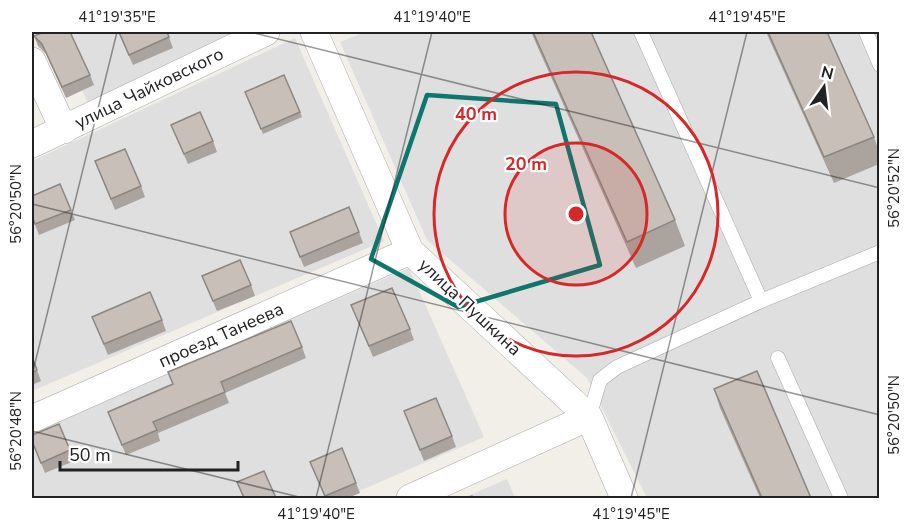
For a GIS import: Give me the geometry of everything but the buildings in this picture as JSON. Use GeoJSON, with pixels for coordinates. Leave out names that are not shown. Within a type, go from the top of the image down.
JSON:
{"type":"FeatureCollection","features":[{"type":"Feature","properties":{"kind":"street","name":"улица Чайковского"},"geometry":{"type":"LineString","coordinates":[[32,144],[266,32]]}},
{"type":"Feature","properties":{"kind":"street","name":"улица Пушкина"},"geometry":{"type":"LineString","coordinates":[[314,32],[410,251],[588,417],[624,498]]}},
{"type":"Feature","properties":{"kind":"street"},"geometry":{"type":"LineString","coordinates":[[32,61],[64,129]]}},
{"type":"Feature","properties":{"kind":"street","name":"проезд Танеева"},"geometry":{"type":"LineString","coordinates":[[32,419],[410,251]]}},
{"type":"Feature","properties":{"kind":"street"},"geometry":{"type":"LineString","coordinates":[[410,498],[588,417]]}},
{"type":"Feature","properties":{"kind":"lane"},"geometry":{"type":"LineString","coordinates":[[641,32],[761,301]]}},
{"type":"Feature","properties":{"kind":"lane"},"geometry":{"type":"LineString","coordinates":[[866,32],[879,65]]}},
{"type":"Feature","properties":{"kind":"lane"},"geometry":{"type":"LineString","coordinates":[[588,417],[600,380],[617,367],[761,301],[879,252]]}},
{"type":"Feature","properties":{"kind":"lane"},"geometry":{"type":"LineString","coordinates":[[778,358],[841,498]]}},
{"type":"Feature","properties":{"kind":"highlighted area"},"geometry":{"type":"Polygon","coordinates":[[[427,95],[556,104],[600,265],[458,307],[371,259],[427,95]]]}},
{"type":"Feature","properties":{"kind":"shaded area"},"geometry":{"type":"Polygon","coordinates":[[[55,32],[247,32],[88,103],[55,32]]]}},
{"type":"Feature","properties":{"kind":"shaded area"},"geometry":{"type":"Polygon","coordinates":[[[365,32],[879,32],[879,498],[647,498],[587,378],[427,240],[340,42],[365,32]]]}},
{"type":"Feature","properties":{"kind":"shaded area"},"geometry":{"type":"Polygon","coordinates":[[[295,38],[384,241],[32,391],[32,161],[295,38]]]}},
{"type":"Feature","properties":{"kind":"shaded area"},"geometry":{"type":"Polygon","coordinates":[[[409,268],[484,437],[343,498],[32,498],[32,433],[409,268]]]}},
{"type":"Feature","properties":{"kind":"shaded area"},"geometry":{"type":"Polygon","coordinates":[[[507,479],[515,498],[463,498],[507,479]]]}}]}
